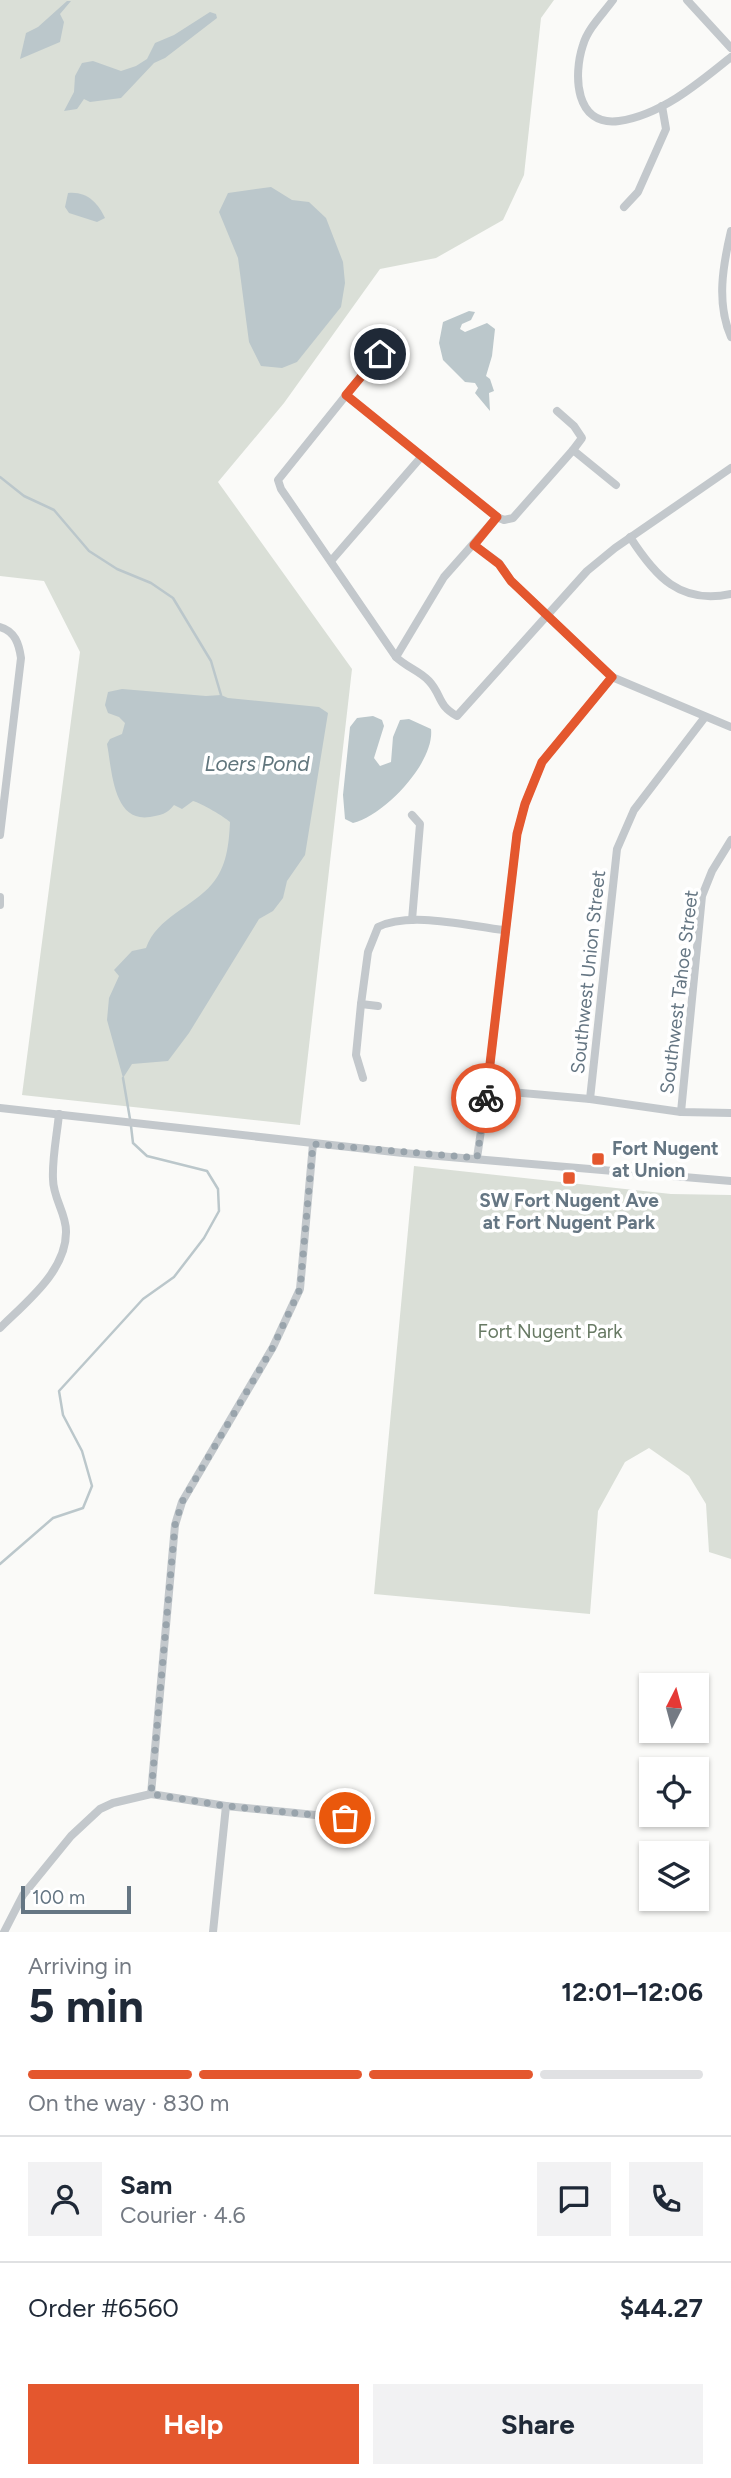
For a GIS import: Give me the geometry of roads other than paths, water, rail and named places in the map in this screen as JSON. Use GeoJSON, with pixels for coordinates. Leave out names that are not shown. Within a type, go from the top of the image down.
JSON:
{"type":"FeatureCollection","features":[{"type":"Feature","properties":{"kind":"street"},"geometry":{"type":"LineString","coordinates":[[613,0],[589,32],[583,46],[578,90],[581,102],[591,115],[603,120],[619,121],[662,106],[731,57]]}},
{"type":"Feature","properties":{"kind":"street"},"geometry":{"type":"LineString","coordinates":[[687,0],[731,48]]}},
{"type":"Feature","properties":{"kind":"street"},"geometry":{"type":"LineString","coordinates":[[624,207],[638,192],[666,129],[662,106]]}},
{"type":"Feature","properties":{"kind":"street"},"geometry":{"type":"LineString","coordinates":[[731,231],[722,288],[724,314],[731,337]]}},
{"type":"Feature","properties":{"kind":"street"},"geometry":{"type":"LineString","coordinates":[[396,333],[278,480],[281,489],[396,657],[405,667],[429,680],[444,709],[457,716],[587,571],[630,537],[731,468]]}},
{"type":"Feature","properties":{"kind":"street"},"geometry":{"type":"LineString","coordinates":[[346,395],[504,520],[513,518],[582,438],[574,426],[557,411]]}},
{"type":"Feature","properties":{"kind":"street"},"geometry":{"type":"LineString","coordinates":[[573,450],[616,485]]}},
{"type":"Feature","properties":{"kind":"street"},"geometry":{"type":"LineString","coordinates":[[331,561],[422,456]]}},
{"type":"Feature","properties":{"kind":"street"},"geometry":{"type":"LineString","coordinates":[[396,657],[444,577],[497,517]]}},
{"type":"Feature","properties":{"kind":"street"},"geometry":{"type":"LineString","coordinates":[[630,537],[649,566],[669,585],[686,593],[705,597],[731,594]]}},
{"type":"Feature","properties":{"kind":"street"},"geometry":{"type":"LineString","coordinates":[[474,545],[499,564],[511,581],[612,677],[731,727]]}},
{"type":"Feature","properties":{"kind":"street"},"geometry":{"type":"LineString","coordinates":[[0,627],[5,628],[19,642],[21,658],[0,835]]}},
{"type":"Feature","properties":{"kind":"street"},"geometry":{"type":"LineString","coordinates":[[477,1158],[517,834],[525,804],[542,762],[612,677]]}},
{"type":"Feature","properties":{"kind":"street","name":"Southwest Union Street"},"geometry":{"type":"LineString","coordinates":[[590,1099],[617,849],[634,810],[705,717]]}},
{"type":"Feature","properties":{"kind":"street"},"geometry":{"type":"LineString","coordinates":[[412,815],[420,824],[412,920]]}},
{"type":"Feature","properties":{"kind":"street","name":"Southwest Tahoe Street"},"geometry":{"type":"LineString","coordinates":[[681,1112],[702,896],[712,871],[731,840]]}},
{"type":"Feature","properties":{"kind":"street"},"geometry":{"type":"LineString","coordinates":[[0,897],[0,905]]}},
{"type":"Feature","properties":{"kind":"street"},"geometry":{"type":"LineString","coordinates":[[363,1078],[356,1055],[361,1003],[369,952],[378,928],[391,920],[412,920],[504,930]]}},
{"type":"Feature","properties":{"kind":"street"},"geometry":{"type":"LineString","coordinates":[[361,1003],[378,1006]]}},
{"type":"Feature","properties":{"kind":"street"},"geometry":{"type":"LineString","coordinates":[[487,1090],[590,1099],[681,1112],[731,1113]]}},
{"type":"Feature","properties":{"kind":"street"},"geometry":{"type":"LineString","coordinates":[[0,1108],[313,1144],[731,1181]]}},
{"type":"Feature","properties":{"kind":"street"},"geometry":{"type":"LineString","coordinates":[[0,1328],[45,1282],[64,1248],[64,1217],[56,1200],[52,1181],[59,1114]]}},
{"type":"Feature","properties":{"kind":"street"},"geometry":{"type":"LineString","coordinates":[[151,1794],[175,1525],[182,1502],[273,1347],[300,1289],[313,1144]]}},
{"type":"Feature","properties":{"kind":"street"},"geometry":{"type":"LineString","coordinates":[[4,1932],[23,1895],[71,1836],[100,1810],[113,1803],[151,1794],[226,1806],[345,1818]]}},
{"type":"Feature","properties":{"kind":"street"},"geometry":{"type":"LineString","coordinates":[[213,1932],[226,1806]]}},
{"type":"Feature","properties":{"kind":"water"},"geometry":{"type":"Polygon","coordinates":[[[67,1],[71,1],[60,14],[64,22],[60,42],[20,59],[26,33],[38,27],[67,1]]]}},
{"type":"Feature","properties":{"kind":"water"},"geometry":{"type":"Polygon","coordinates":[[[210,12],[216,14],[217,18],[165,58],[154,63],[121,98],[90,102],[84,99],[77,109],[64,111],[74,92],[75,76],[82,63],[93,61],[121,71],[136,66],[147,59],[155,43],[174,35],[210,12]]]}},
{"type":"Feature","properties":{"kind":"water"},"geometry":{"type":"Polygon","coordinates":[[[271,187],[292,200],[309,202],[326,218],[343,262],[345,283],[341,307],[297,362],[282,368],[261,366],[249,342],[238,258],[219,212],[228,193],[271,187]]]}},
{"type":"Feature","properties":{"kind":"water"},"geometry":{"type":"Polygon","coordinates":[[[68,193],[81,194],[91,199],[105,218],[97,222],[69,213],[65,207],[68,193]]]}},
{"type":"Feature","properties":{"kind":"water"},"geometry":{"type":"Polygon","coordinates":[[[469,311],[475,312],[471,320],[462,324],[460,329],[465,332],[487,323],[495,329],[492,356],[486,376],[490,379],[494,391],[489,393],[490,411],[475,393],[478,388],[475,383],[465,382],[443,360],[439,343],[443,322],[469,311]]]}},
{"type":"Feature","properties":{"kind":"water","name":"Loers Pond"},"geometry":{"type":"Polygon","coordinates":[[[122,689],[221,695],[228,698],[319,707],[328,713],[305,855],[287,881],[283,898],[273,911],[259,919],[189,1033],[168,1061],[132,1064],[123,1078],[107,1020],[109,998],[119,976],[114,970],[132,951],[146,948],[158,928],[212,884],[224,862],[230,822],[193,801],[182,809],[174,805],[164,814],[150,817],[138,817],[128,812],[116,792],[107,744],[110,739],[122,734],[125,723],[119,717],[108,713],[105,705],[108,692],[122,689]]]}},
{"type":"Feature","properties":{"kind":"water"},"geometry":{"type":"Polygon","coordinates":[[[373,716],[382,720],[384,726],[374,758],[380,766],[391,762],[393,737],[400,720],[409,719],[431,729],[430,742],[417,771],[406,785],[379,810],[353,823],[345,819],[343,795],[350,727],[357,718],[373,716]]]}},
{"type":"Feature","properties":{"kind":"waterway"},"geometry":{"type":"LineString","coordinates":[[0,477],[24,496],[54,510],[89,551],[117,569],[151,583],[173,598],[211,661],[221,695]]}},
{"type":"Feature","properties":{"kind":"waterway"},"geometry":{"type":"LineString","coordinates":[[123,1078],[130,1119]]}},
{"type":"Feature","properties":{"kind":"waterway"},"geometry":{"type":"LineString","coordinates":[[0,1564],[53,1518],[83,1508],[92,1486],[82,1451],[63,1415],[59,1391],[143,1299],[174,1277],[204,1238],[219,1211],[218,1189],[207,1171],[147,1156],[133,1143],[131,1126]]}},
{"type":"Feature","properties":{"kind":"place","name":"Fort Nugent at Union"},"geometry":{"type":"Point","coordinates":[598,1159]}},
{"type":"Feature","properties":{"kind":"place","name":"SW Fort Nugent Ave at Fort Nugent Park"},"geometry":{"type":"Point","coordinates":[569,1178]}},
{"type":"Feature","properties":{"kind":"park label","name":"Fort Nugent Park"},"geometry":{"type":"Point","coordinates":[550,1331]}}]}
